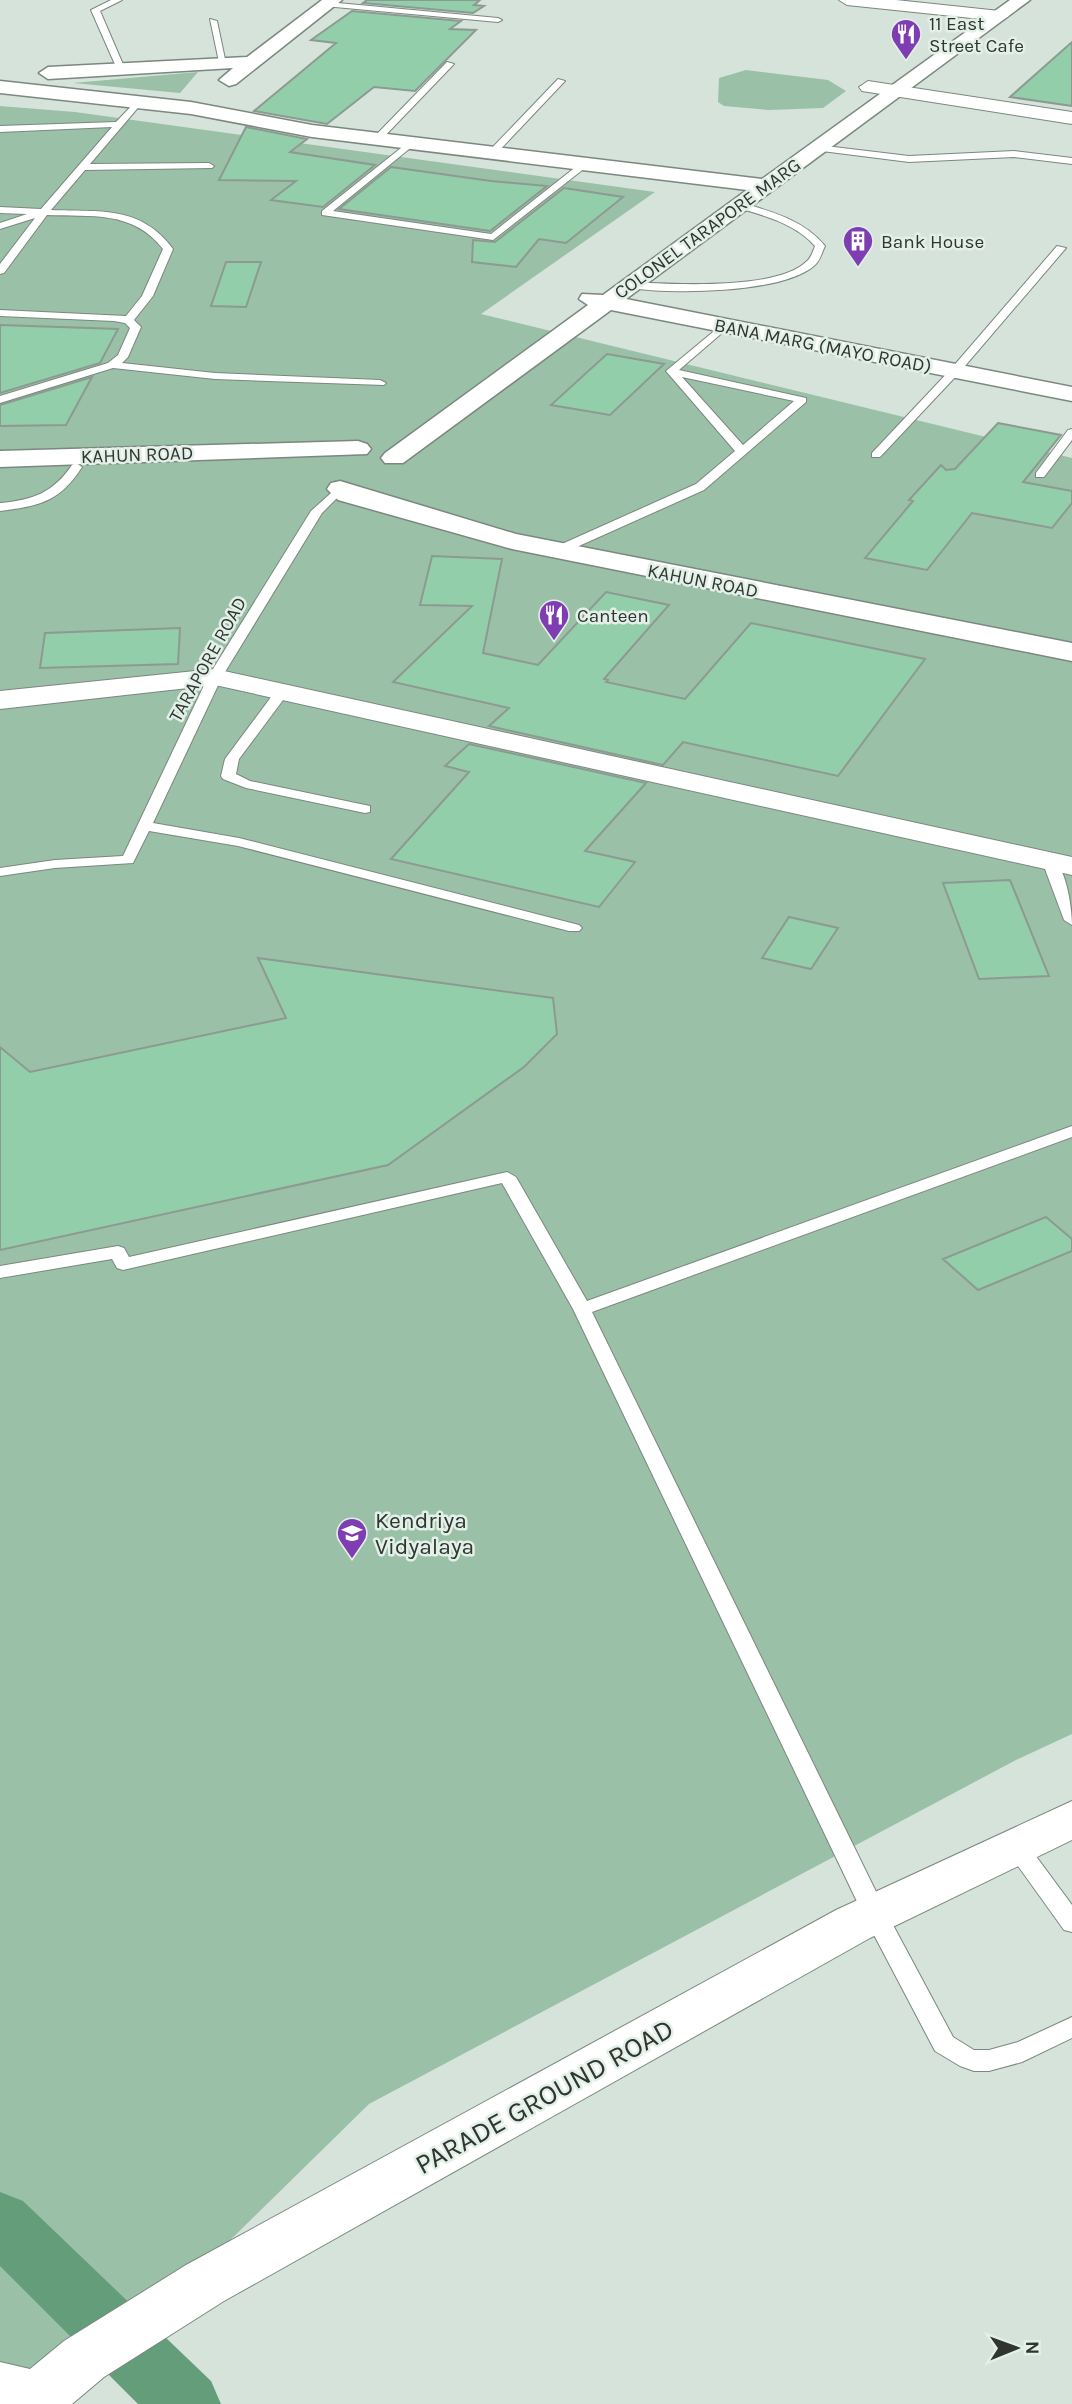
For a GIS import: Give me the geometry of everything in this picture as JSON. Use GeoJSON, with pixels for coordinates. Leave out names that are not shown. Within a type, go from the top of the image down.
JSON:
{"type":"FeatureCollection","features":[{"type":"Feature","properties":{"kind":"street"},"geometry":{"type":"LineString","coordinates":[[223,62],[305,0]]}},
{"type":"Feature","properties":{"kind":"street"},"geometry":{"type":"LineString","coordinates":[[847,0],[973,13]]}},
{"type":"Feature","properties":{"kind":"street","name":"COLONEL TARAPORE MARG"},"geometry":{"type":"LineString","coordinates":[[714,197],[973,13],[1021,0]]}},
{"type":"Feature","properties":{"kind":"street"},"geometry":{"type":"LineString","coordinates":[[191,108],[219,90],[247,63],[330,2]]}},
{"type":"Feature","properties":{"kind":"street","name":"COLONEL TARAPORE MARG"},"geometry":{"type":"LineString","coordinates":[[365,459],[601,291],[629,285],[896,92],[996,8]]}},
{"type":"Feature","properties":{"kind":"street"},"geometry":{"type":"LineString","coordinates":[[0,75],[223,62],[247,63]]}},
{"type":"Feature","properties":{"kind":"street"},"geometry":{"type":"LineString","coordinates":[[36,91],[31,86],[36,79],[49,73]]}},
{"type":"Feature","properties":{"kind":"street"},"geometry":{"type":"LineString","coordinates":[[0,87],[191,108],[312,131],[766,186]]}},
{"type":"Feature","properties":{"kind":"street"},"geometry":{"type":"LineString","coordinates":[[868,88],[1072,118]]}},
{"type":"Feature","properties":{"kind":"street"},"geometry":{"type":"LineString","coordinates":[[218,113],[219,90]]}},
{"type":"Feature","properties":{"kind":"street","name":"BANA MARG (MAYO ROAD)"},"geometry":{"type":"LineString","coordinates":[[569,300],[601,291],[725,325],[1072,394]]}},
{"type":"Feature","properties":{"kind":"street","name":"KAHUN ROAD"},"geometry":{"type":"LineString","coordinates":[[0,459],[365,459]]}},
{"type":"Feature","properties":{"kind":"street","name":"KAHUN ROAD"},"geometry":{"type":"LineString","coordinates":[[0,469],[365,459]]}},
{"type":"Feature","properties":{"kind":"street","name":"KAHUN ROAD"},"geometry":{"type":"LineString","coordinates":[[365,459],[347,494],[451,525],[556,551],[1072,653]]}},
{"type":"Feature","properties":{"kind":"street"},"geometry":{"type":"LineString","coordinates":[[0,700],[215,677],[1060,864]]}},
{"type":"Feature","properties":{"kind":"street","name":"PARADE GROUND ROAD"},"geometry":{"type":"LineString","coordinates":[[25,2397],[205,2283],[875,1914],[1072,1819]]}},
{"type":"Feature","properties":{"kind":"lane"},"geometry":{"type":"LineString","coordinates":[[118,0],[95,10],[121,69]]}},
{"type":"Feature","properties":{"kind":"lane"},"geometry":{"type":"LineString","coordinates":[[330,2],[498,20]]}},
{"type":"Feature","properties":{"kind":"lane"},"geometry":{"type":"LineString","coordinates":[[213,21],[223,62]]}},
{"type":"Feature","properties":{"kind":"lane"},"geometry":{"type":"LineString","coordinates":[[377,139],[450,64]]}},
{"type":"Feature","properties":{"kind":"lane"},"geometry":{"type":"LineString","coordinates":[[492,153],[561,81]]}},
{"type":"Feature","properties":{"kind":"lane"},"geometry":{"type":"LineString","coordinates":[[0,271],[45,211],[139,102]]}},
{"type":"Feature","properties":{"kind":"lane"},"geometry":{"type":"LineString","coordinates":[[0,129],[32,129],[79,121],[117,125]]}},
{"type":"Feature","properties":{"kind":"lane"},"geometry":{"type":"LineString","coordinates":[[411,143],[325,213],[494,237],[585,164]]}},
{"type":"Feature","properties":{"kind":"lane"},"geometry":{"type":"LineString","coordinates":[[817,148],[909,159],[1014,154],[1072,161]]}},
{"type":"Feature","properties":{"kind":"lane"},"geometry":{"type":"LineString","coordinates":[[82,167],[209,166]]}},
{"type":"Feature","properties":{"kind":"lane"},"geometry":{"type":"LineString","coordinates":[[629,285],[692,287],[762,282],[796,272],[816,258],[820,246],[797,226],[739,205]]}},
{"type":"Feature","properties":{"kind":"lane"},"geometry":{"type":"LineString","coordinates":[[0,209],[123,216],[138,223],[164,242],[168,249],[149,297],[144,307],[128,320]]}},
{"type":"Feature","properties":{"kind":"lane"},"geometry":{"type":"LineString","coordinates":[[0,226],[45,211]]}},
{"type":"Feature","properties":{"kind":"lane"},"geometry":{"type":"LineString","coordinates":[[876,455],[955,371],[1061,248]]}},
{"type":"Feature","properties":{"kind":"lane"},"geometry":{"type":"LineString","coordinates":[[0,313],[128,320],[136,327],[123,357],[112,365],[0,400]]}},
{"type":"Feature","properties":{"kind":"lane"},"geometry":{"type":"LineString","coordinates":[[671,371],[725,325]]}},
{"type":"Feature","properties":{"kind":"lane"},"geometry":{"type":"LineString","coordinates":[[112,365],[215,376],[380,383]]}},
{"type":"Feature","properties":{"kind":"lane"},"geometry":{"type":"LineString","coordinates":[[671,371],[741,450]]}},
{"type":"Feature","properties":{"kind":"lane"},"geometry":{"type":"LineString","coordinates":[[556,551],[701,487],[802,400],[671,371]]}},
{"type":"Feature","properties":{"kind":"lane"},"geometry":{"type":"LineString","coordinates":[[1040,475],[1072,432]]}},
{"type":"Feature","properties":{"kind":"lane","name":"TARAPORE ROAD"},"geometry":{"type":"LineString","coordinates":[[0,872],[55,864],[128,860],[215,677],[317,511],[365,459]]}},
{"type":"Feature","properties":{"kind":"lane"},"geometry":{"type":"LineString","coordinates":[[0,507],[52,497],[67,484],[76,467]]}},
{"type":"Feature","properties":{"kind":"lane"},"geometry":{"type":"LineString","coordinates":[[282,692],[232,759],[228,776],[246,784],[365,809]]}},
{"type":"Feature","properties":{"kind":"lane"},"geometry":{"type":"LineString","coordinates":[[144,826],[239,842],[574,928]]}},
{"type":"Feature","properties":{"kind":"lane"},"geometry":{"type":"LineString","coordinates":[[1060,864],[1072,920]]}},
{"type":"Feature","properties":{"kind":"lane"},"geometry":{"type":"LineString","coordinates":[[582,1309],[1072,1131]]}},
{"type":"Feature","properties":{"kind":"lane"},"geometry":{"type":"LineString","coordinates":[[0,1272],[118,1252],[123,1264],[507,1177],[582,1309],[875,1914],[944,2044],[963,2057],[979,2061],[1015,2053],[1072,2027]]}},
{"type":"Feature","properties":{"kind":"lane"},"geometry":{"type":"LineString","coordinates":[[1016,1846],[1072,1923]]}},
{"type":"Feature","properties":{"kind":"green space"},"geometry":{"type":"Polygon","coordinates":[[[746,70],[828,80],[846,91],[823,108],[769,110],[724,106],[718,102],[719,78],[746,70]]]}},
{"type":"Feature","properties":{"kind":"green space"},"geometry":{"type":"Polygon","coordinates":[[[198,72],[180,93],[73,83],[198,72]]]}},
{"type":"Feature","properties":{"kind":"green space"},"geometry":{"type":"Polygon","coordinates":[[[0,106],[75,112],[655,192],[481,314],[1072,458],[1072,1734],[1016,1760],[369,2104],[63,2404],[0,2404],[0,106]]]}},
{"type":"Feature","properties":{"kind":"building"},"geometry":{"type":"Polygon","coordinates":[[[367,0],[480,0],[474,5],[484,6],[473,13],[363,3],[367,0]]]}},
{"type":"Feature","properties":{"kind":"building"},"geometry":{"type":"Polygon","coordinates":[[[352,11],[461,21],[450,29],[476,30],[415,91],[374,87],[327,124],[254,111],[336,43],[311,40],[352,11]]]}},
{"type":"Feature","properties":{"kind":"building"},"geometry":{"type":"Polygon","coordinates":[[[1072,42],[1072,106],[1010,97],[1072,42]]]}},
{"type":"Feature","properties":{"kind":"building"},"geometry":{"type":"Polygon","coordinates":[[[246,127],[307,139],[290,152],[375,165],[323,207],[271,200],[296,181],[219,180],[246,127]]]}},
{"type":"Feature","properties":{"kind":"building"},"geometry":{"type":"Polygon","coordinates":[[[391,167],[547,186],[490,231],[339,209],[391,167]]]}},
{"type":"Feature","properties":{"kind":"building"},"geometry":{"type":"Polygon","coordinates":[[[564,188],[623,197],[566,243],[539,239],[516,267],[472,262],[473,240],[495,242],[564,188]]]}},
{"type":"Feature","properties":{"kind":"building"},"geometry":{"type":"Polygon","coordinates":[[[226,262],[261,262],[246,307],[211,306],[226,262]]]}},
{"type":"Feature","properties":{"kind":"building"},"geometry":{"type":"Polygon","coordinates":[[[0,325],[118,329],[100,363],[0,393],[0,325]]]}},
{"type":"Feature","properties":{"kind":"building"},"geometry":{"type":"Polygon","coordinates":[[[607,354],[664,364],[610,415],[551,405],[607,354]]]}},
{"type":"Feature","properties":{"kind":"building"},"geometry":{"type":"Polygon","coordinates":[[[92,377],[66,425],[0,426],[0,405],[92,377]]]}},
{"type":"Feature","properties":{"kind":"building"},"geometry":{"type":"Polygon","coordinates":[[[998,423],[1061,435],[1023,482],[1072,491],[1072,503],[1052,528],[972,513],[927,570],[865,558],[913,501],[909,500],[941,465],[946,470],[955,469],[998,423]]]}},
{"type":"Feature","properties":{"kind":"building"},"geometry":{"type":"Polygon","coordinates":[[[432,556],[502,559],[483,653],[538,665],[606,592],[669,605],[604,679],[608,680],[606,682],[685,699],[751,623],[925,659],[838,776],[683,742],[663,765],[489,726],[509,708],[393,682],[472,606],[420,605],[432,556]]]}},
{"type":"Feature","properties":{"kind":"building"},"geometry":{"type":"Polygon","coordinates":[[[180,628],[178,664],[40,668],[45,633],[180,628]]]}},
{"type":"Feature","properties":{"kind":"building"},"geometry":{"type":"Polygon","coordinates":[[[469,744],[646,783],[585,851],[635,862],[599,907],[391,859],[469,772],[445,766],[469,744]]]}},
{"type":"Feature","properties":{"kind":"building"},"geometry":{"type":"Polygon","coordinates":[[[1010,880],[1049,976],[979,979],[943,883],[1010,880]]]}},
{"type":"Feature","properties":{"kind":"building"},"geometry":{"type":"Polygon","coordinates":[[[789,917],[838,928],[811,969],[762,958],[789,917]]]}},
{"type":"Feature","properties":{"kind":"building"},"geometry":{"type":"Polygon","coordinates":[[[258,958],[553,998],[557,1034],[524,1067],[388,1165],[0,1250],[0,1047],[30,1072],[286,1018],[258,958]]]}},
{"type":"Feature","properties":{"kind":"building"},"geometry":{"type":"Polygon","coordinates":[[[1046,1217],[1072,1239],[1072,1251],[978,1290],[943,1259],[1046,1217]]]}},
{"type":"Feature","properties":{"kind":"waterway"},"geometry":{"type":"LineString","coordinates":[[0,2222],[186,2404]]}},
{"type":"Feature","properties":{"kind":"place","name":"11 East Street Cafe"},"geometry":{"type":"Point","coordinates":[906,61]}},
{"type":"Feature","properties":{"kind":"place","name":"Bank House"},"geometry":{"type":"Point","coordinates":[858,268]}},
{"type":"Feature","properties":{"kind":"place","name":"Canteen"},"geometry":{"type":"Point","coordinates":[554,642]}},
{"type":"Feature","properties":{"kind":"place","name":"Kendriya Vidyalaya"},"geometry":{"type":"Point","coordinates":[352,1560]}}]}
